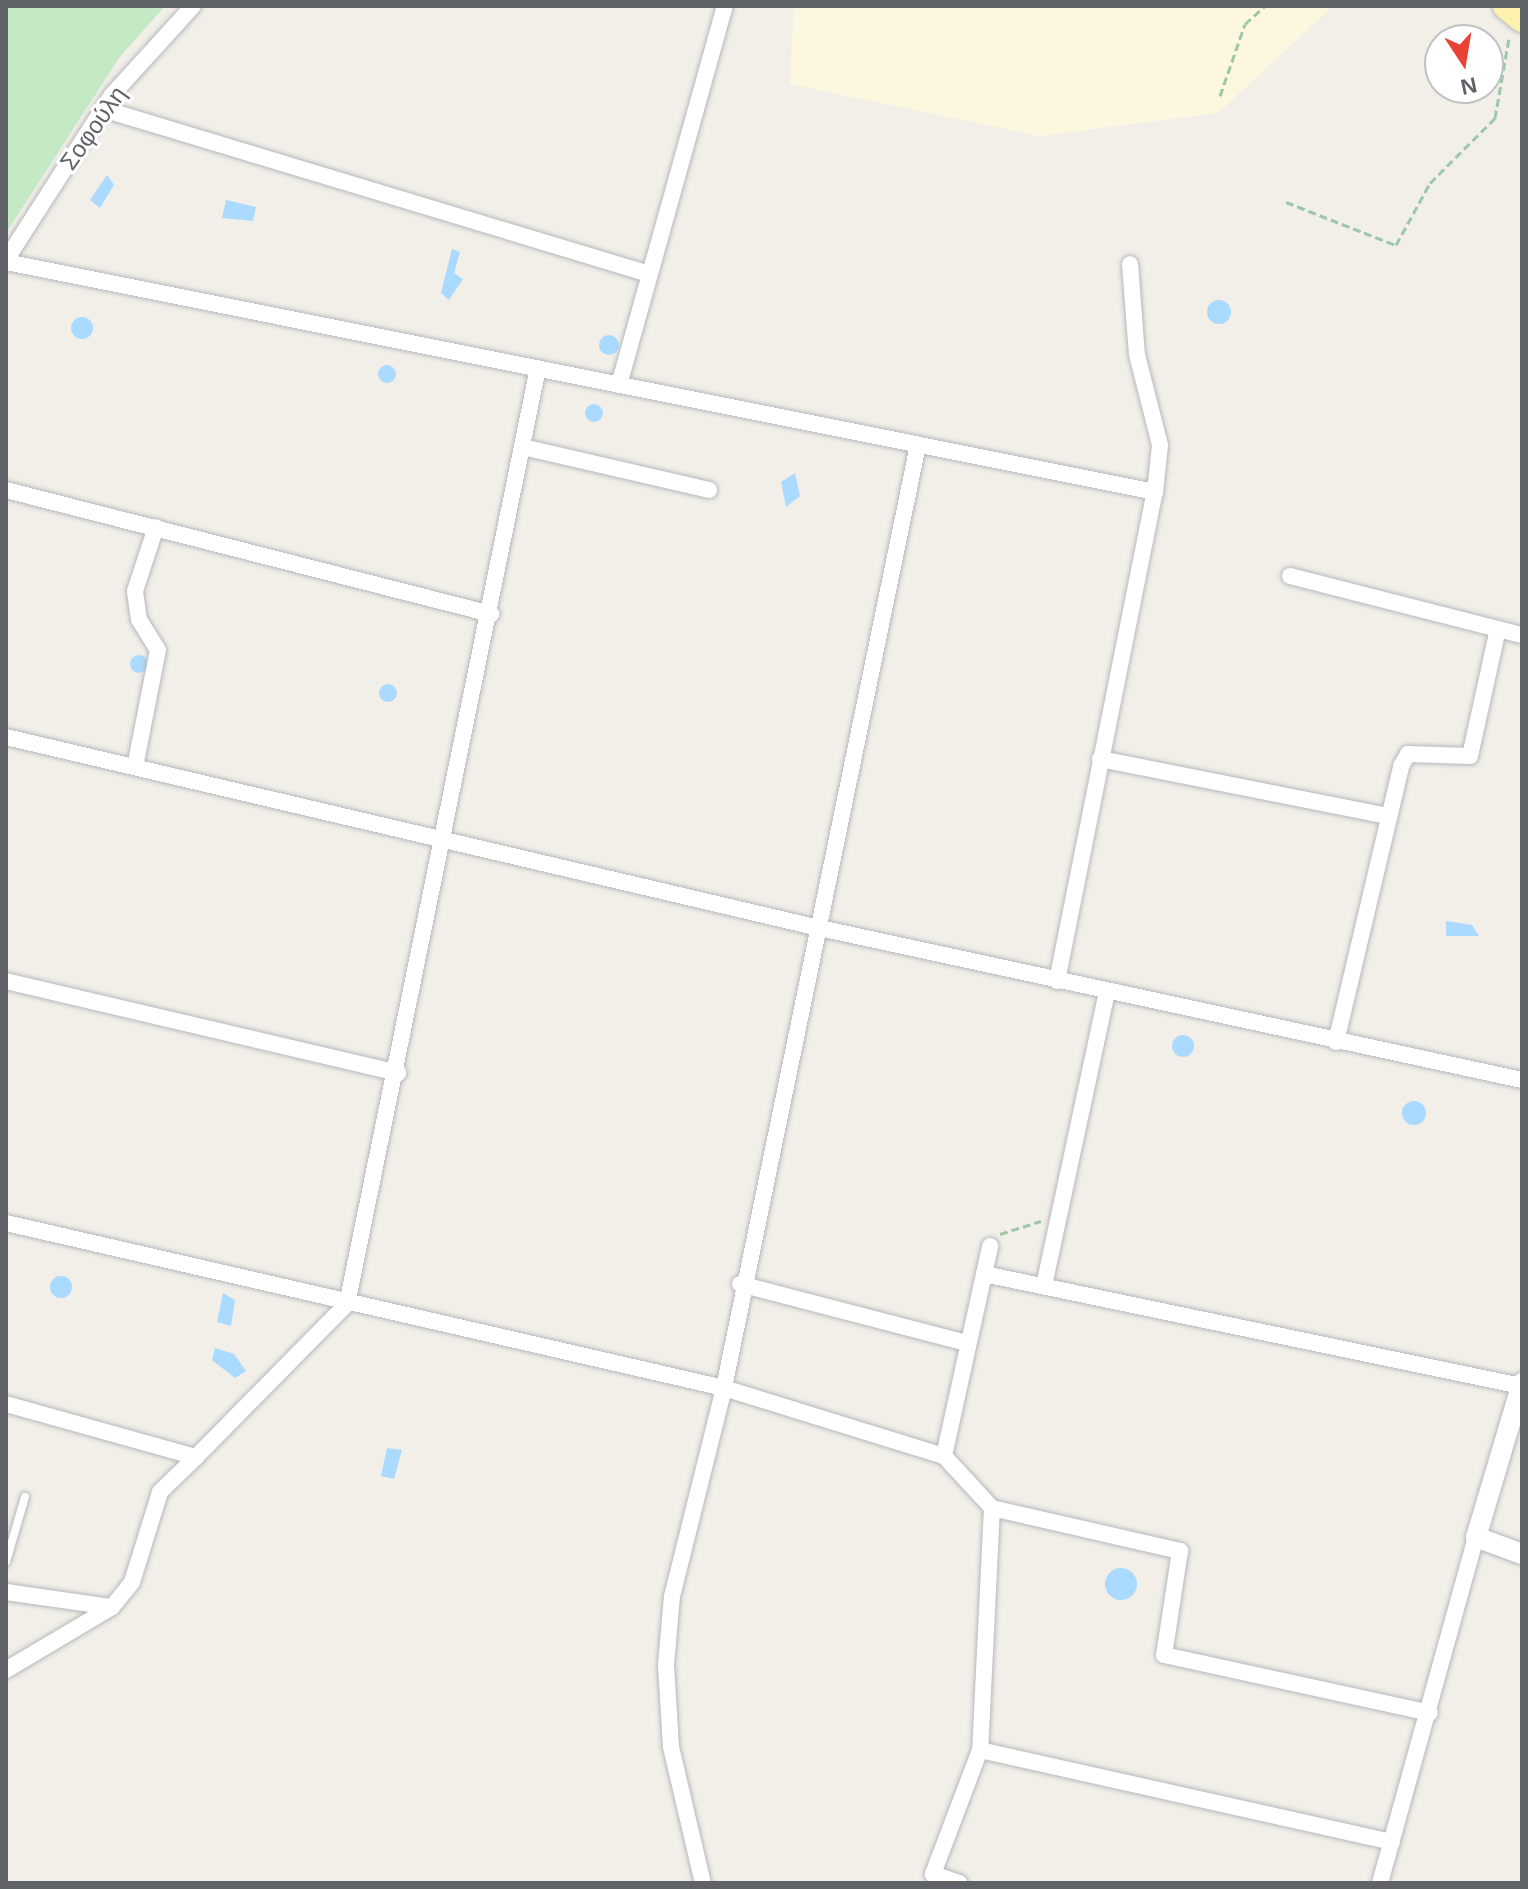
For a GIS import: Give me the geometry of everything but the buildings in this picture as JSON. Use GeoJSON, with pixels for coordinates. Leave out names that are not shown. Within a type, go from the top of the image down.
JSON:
{"type":"FeatureCollection","features":[{"type":"Feature","properties":{"kind":"street","name":"Σοφούλη"},"geometry":{"type":"LineString","coordinates":[[6,261],[103,109],[193,6]]}},
{"type":"Feature","properties":{"kind":"street"},"geometry":{"type":"LineString","coordinates":[[619,385],[646,273],[725,6]]}},
{"type":"Feature","properties":{"kind":"street"},"geometry":{"type":"LineString","coordinates":[[103,109],[646,273]]}},
{"type":"Feature","properties":{"kind":"street"},"geometry":{"type":"LineString","coordinates":[[6,261],[1155,492]]}},
{"type":"Feature","properties":{"kind":"street"},"geometry":{"type":"LineString","coordinates":[[1057,981],[1155,492],[1160,445],[1137,355],[1130,264]]}},
{"type":"Feature","properties":{"kind":"street"},"geometry":{"type":"LineString","coordinates":[[6,1670],[112,1607],[132,1582],[160,1492],[347,1304],[446,842],[538,368]]}},
{"type":"Feature","properties":{"kind":"street"},"geometry":{"type":"LineString","coordinates":[[703,1883],[671,1747],[666,1665],[672,1596],[724,1388],[740,1284],[918,445]]}},
{"type":"Feature","properties":{"kind":"street"},"geometry":{"type":"LineString","coordinates":[[523,447],[709,490]]}},
{"type":"Feature","properties":{"kind":"street"},"geometry":{"type":"LineString","coordinates":[[6,490],[491,614]]}},
{"type":"Feature","properties":{"kind":"street"},"geometry":{"type":"LineString","coordinates":[[135,767],[158,650],[139,620],[135,591],[156,527]]}},
{"type":"Feature","properties":{"kind":"street"},"geometry":{"type":"LineString","coordinates":[[1290,576],[1522,635]]}},
{"type":"Feature","properties":{"kind":"street"},"geometry":{"type":"LineString","coordinates":[[1336,1042],[1389,816],[1408,754],[1470,756],[1498,629]]}},
{"type":"Feature","properties":{"kind":"street"},"geometry":{"type":"LineString","coordinates":[[6,737],[815,927],[1107,993],[1522,1080]]}},
{"type":"Feature","properties":{"kind":"street"},"geometry":{"type":"LineString","coordinates":[[1100,759],[1389,816]]}},
{"type":"Feature","properties":{"kind":"street"},"geometry":{"type":"LineString","coordinates":[[6,981],[398,1073]]}},
{"type":"Feature","properties":{"kind":"street"},"geometry":{"type":"LineString","coordinates":[[1045,1281],[1107,993]]}},
{"type":"Feature","properties":{"kind":"street"},"geometry":{"type":"LineString","coordinates":[[6,1223],[347,1304],[724,1388],[944,1456],[992,1508],[1180,1551],[1164,1655],[1430,1713]]}},
{"type":"Feature","properties":{"kind":"street"},"geometry":{"type":"LineString","coordinates":[[944,1456],[966,1343],[990,1246]]}},
{"type":"Feature","properties":{"kind":"street"},"geometry":{"type":"LineString","coordinates":[[984,1274],[1045,1281],[1522,1384],[1380,1883]]}},
{"type":"Feature","properties":{"kind":"street"},"geometry":{"type":"LineString","coordinates":[[740,1284],[966,1343]]}},
{"type":"Feature","properties":{"kind":"street"},"geometry":{"type":"LineString","coordinates":[[6,1404],[196,1457]]}},
{"type":"Feature","properties":{"kind":"street"},"geometry":{"type":"LineString","coordinates":[[959,1883],[933,1874],[980,1750],[992,1508]]}},
{"type":"Feature","properties":{"kind":"street"},"geometry":{"type":"LineString","coordinates":[[1476,1537],[1522,1554]]}},
{"type":"Feature","properties":{"kind":"street"},"geometry":{"type":"LineString","coordinates":[[6,1592],[112,1607]]}},
{"type":"Feature","properties":{"kind":"street"},"geometry":{"type":"LineString","coordinates":[[980,1750],[1392,1842]]}},
{"type":"Feature","properties":{"kind":"lane"},"geometry":{"type":"LineString","coordinates":[[6,1562],[25,1497]]}},
{"type":"Feature","properties":{"kind":"path"},"geometry":{"type":"LineString","coordinates":[[1220,96],[1245,24],[1265,6]]}},
{"type":"Feature","properties":{"kind":"path"},"geometry":{"type":"LineString","coordinates":[[1286,202],[1396,245],[1430,183],[1495,118],[1513,12]]}},
{"type":"Feature","properties":{"kind":"path"},"geometry":{"type":"LineString","coordinates":[[990,1246],[1005,1229],[1058,1220]]}},
{"type":"Feature","properties":{"kind":"shaded area"},"geometry":{"type":"Polygon","coordinates":[[[794,6],[1333,6],[1218,113],[1039,136],[790,84],[794,6]]]}},
{"type":"Feature","properties":{"kind":"green space"},"geometry":{"type":"Polygon","coordinates":[[[6,6],[165,6],[119,58],[6,233],[6,6]]]}},
{"type":"Feature","properties":{"kind":"water"},"geometry":{"type":"Polygon","coordinates":[[[107,175],[114,185],[100,208],[90,200],[107,175]]]}},
{"type":"Feature","properties":{"kind":"water"},"geometry":{"type":"Polygon","coordinates":[[[226,200],[256,207],[253,221],[222,218],[226,200]]]}},
{"type":"Feature","properties":{"kind":"water"},"geometry":{"type":"Polygon","coordinates":[[[452,249],[460,252],[454,273],[463,279],[449,300],[441,293],[452,249]]]}},
{"type":"Feature","properties":{"kind":"water"},"geometry":{"type":"Polygon","coordinates":[[[1219,300],[1230,307],[1231,312],[1224,323],[1219,324],[1208,317],[1207,312],[1214,301],[1219,300]]]}},
{"type":"Feature","properties":{"kind":"water"},"geometry":{"type":"Polygon","coordinates":[[[78,317],[86,317],[93,328],[86,339],[78,339],[71,332],[71,324],[78,317]]]}},
{"type":"Feature","properties":{"kind":"water"},"geometry":{"type":"Polygon","coordinates":[[[609,335],[616,338],[619,345],[616,352],[609,355],[602,352],[599,345],[602,338],[609,335]]]}},
{"type":"Feature","properties":{"kind":"water"},"geometry":{"type":"Polygon","coordinates":[[[383,365],[391,365],[396,374],[394,381],[383,383],[378,378],[378,370],[383,365]]]}},
{"type":"Feature","properties":{"kind":"water"},"geometry":{"type":"Polygon","coordinates":[[[594,404],[603,413],[594,422],[585,413],[594,404]]]}},
{"type":"Feature","properties":{"kind":"water"},"geometry":{"type":"Polygon","coordinates":[[[795,473],[800,496],[786,507],[781,482],[795,473]]]}},
{"type":"Feature","properties":{"kind":"water"},"geometry":{"type":"Polygon","coordinates":[[[135,655],[143,655],[148,664],[146,671],[135,673],[130,668],[130,660],[135,655]]]}},
{"type":"Feature","properties":{"kind":"water"},"geometry":{"type":"Polygon","coordinates":[[[388,684],[397,693],[388,702],[379,693],[388,684]]]}},
{"type":"Feature","properties":{"kind":"water"},"geometry":{"type":"Polygon","coordinates":[[[1446,921],[1472,925],[1479,936],[1446,936],[1446,921]]]}},
{"type":"Feature","properties":{"kind":"water"},"geometry":{"type":"Polygon","coordinates":[[[1183,1035],[1191,1038],[1194,1046],[1191,1054],[1183,1057],[1175,1054],[1172,1046],[1175,1038],[1183,1035]]]}},
{"type":"Feature","properties":{"kind":"water"},"geometry":{"type":"Polygon","coordinates":[[[1414,1101],[1423,1104],[1426,1113],[1423,1122],[1414,1125],[1405,1122],[1402,1113],[1405,1104],[1414,1101]]]}},
{"type":"Feature","properties":{"kind":"water"},"geometry":{"type":"Polygon","coordinates":[[[61,1276],[69,1279],[72,1287],[69,1295],[61,1298],[53,1295],[50,1287],[53,1279],[61,1276]]]}},
{"type":"Feature","properties":{"kind":"water"},"geometry":{"type":"Polygon","coordinates":[[[223,1293],[235,1300],[231,1326],[217,1322],[223,1293]]]}},
{"type":"Feature","properties":{"kind":"water"},"geometry":{"type":"Polygon","coordinates":[[[215,1348],[234,1354],[246,1371],[235,1378],[212,1360],[215,1348]]]}},
{"type":"Feature","properties":{"kind":"water"},"geometry":{"type":"Polygon","coordinates":[[[387,1448],[402,1450],[394,1479],[381,1476],[387,1448]]]}},
{"type":"Feature","properties":{"kind":"water"},"geometry":{"type":"Polygon","coordinates":[[[1121,1568],[1132,1573],[1137,1584],[1132,1595],[1121,1600],[1110,1595],[1105,1584],[1110,1573],[1121,1568]]]}}]}
